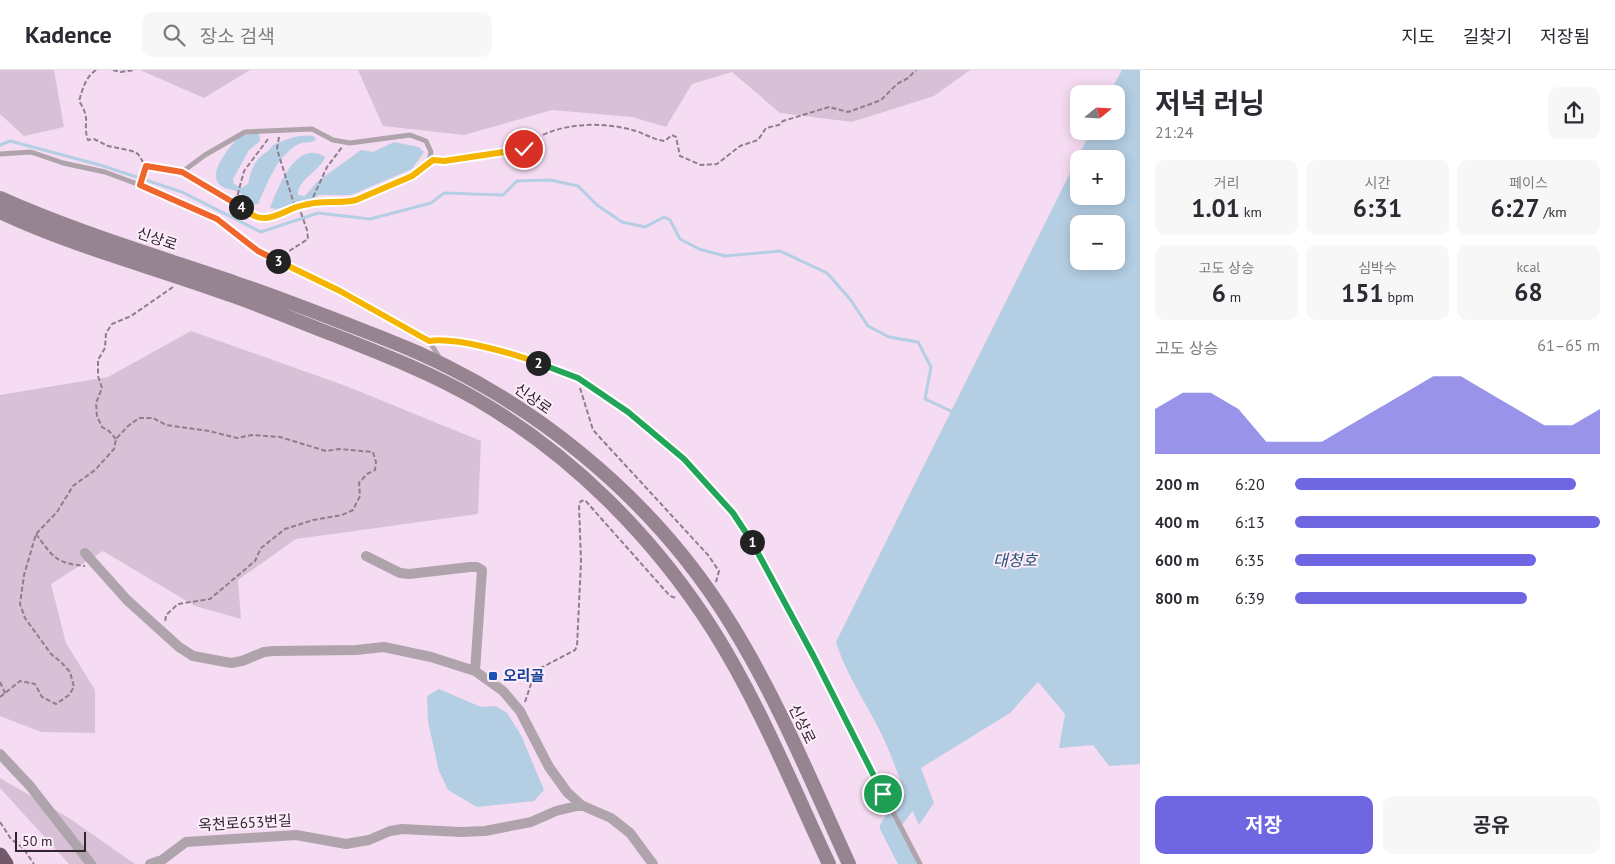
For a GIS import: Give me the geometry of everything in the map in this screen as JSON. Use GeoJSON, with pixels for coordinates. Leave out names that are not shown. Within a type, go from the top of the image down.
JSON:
{"type":"FeatureCollection","features":[{"type":"Feature","properties":{"kind":"highway"},"geometry":{"type":"LineString","coordinates":[[0,855],[6,864]]}},
{"type":"Feature","properties":{"kind":"street","name":"신상로"},"geometry":{"type":"LineString","coordinates":[[0,198],[73,228],[238,284],[388,340],[446,366],[486,387],[525,412],[616,484],[656,524],[699,578],[730,623],[767,688],[849,864]]}},
{"type":"Feature","properties":{"kind":"street","name":"신상로"},"geometry":{"type":"LineString","coordinates":[[0,212],[63,238],[230,295],[379,353],[476,398],[555,454],[603,494],[642,535],[680,592],[714,631],[750,696],[829,864]]}},
{"type":"Feature","properties":{"kind":"street"},"geometry":{"type":"LineString","coordinates":[[85,553],[127,600],[179,647],[192,656],[231,663],[274,650],[356,650],[384,647],[431,657],[475,670],[503,691],[520,711],[549,767],[567,792],[581,805],[611,818],[630,833],[653,864]]}},
{"type":"Feature","properties":{"kind":"street"},"geometry":{"type":"LineString","coordinates":[[366,556],[400,573],[470,567],[477,567],[482,570],[475,670]]}},
{"type":"Feature","properties":{"kind":"street"},"geometry":{"type":"LineString","coordinates":[[0,754],[30,786],[91,864]]}},
{"type":"Feature","properties":{"kind":"street","name":"옥천로653번길"},"geometry":{"type":"LineString","coordinates":[[150,864],[162,860],[186,842],[286,835],[346,844],[369,840],[390,831],[402,829],[461,832],[506,828],[531,822],[556,811],[581,805]]}},
{"type":"Feature","properties":{"kind":"lane"},"geometry":{"type":"LineString","coordinates":[[140,185],[146,166],[182,172],[205,155],[245,132],[312,129],[333,140],[350,143],[410,135],[426,141],[431,152],[429,161]]}},
{"type":"Feature","properties":{"kind":"lane"},"geometry":{"type":"LineString","coordinates":[[0,154],[31,152],[63,163],[105,172],[140,185],[217,219],[258,251],[340,291],[429,341],[446,366]]}},
{"type":"Feature","properties":{"kind":"lane"},"geometry":{"type":"LineString","coordinates":[[429,341],[442,339],[490,349],[530,360],[578,378],[628,412],[684,459],[733,513],[753,543],[814,657],[920,864]]}},
{"type":"Feature","properties":{"kind":"path"},"geometry":{"type":"LineString","coordinates":[[96,70],[89,75],[80,101],[88,117],[86,134],[88,140],[94,139],[108,146],[138,154],[146,166]]}},
{"type":"Feature","properties":{"kind":"path"},"geometry":{"type":"LineString","coordinates":[[114,70],[122,72],[134,70]]}},
{"type":"Feature","properties":{"kind":"path"},"geometry":{"type":"LineString","coordinates":[[182,172],[236,202],[255,216],[265,218],[295,207],[310,204],[356,200],[412,176],[422,170],[429,161],[524,149],[531,145],[536,138],[561,128],[578,126],[636,131],[658,140],[666,141],[672,135],[676,137],[680,156],[701,165],[717,164],[740,146],[758,140],[766,128],[778,125],[783,121],[829,107],[848,112],[881,100],[897,84],[908,78],[916,70]]}},
{"type":"Feature","properties":{"kind":"path"},"geometry":{"type":"LineString","coordinates":[[236,202],[244,171],[257,150],[275,130]]}},
{"type":"Feature","properties":{"kind":"path"},"geometry":{"type":"LineString","coordinates":[[279,140],[277,149],[295,207]]}},
{"type":"Feature","properties":{"kind":"path"},"geometry":{"type":"LineString","coordinates":[[310,204],[327,167],[338,154],[344,142]]}},
{"type":"Feature","properties":{"kind":"path"},"geometry":{"type":"LineString","coordinates":[[282,256],[308,239],[299,207]]}},
{"type":"Feature","properties":{"kind":"path"},"geometry":{"type":"LineString","coordinates":[[116,440],[109,431],[102,427],[97,416],[96,403],[102,388],[98,376],[98,360],[105,348],[106,333],[112,324],[131,316],[174,286],[182,278]]}},
{"type":"Feature","properties":{"kind":"path"},"geometry":{"type":"LineString","coordinates":[[581,390],[593,430],[667,510],[719,571],[718,580],[712,587]]}},
{"type":"Feature","properties":{"kind":"path"},"geometry":{"type":"LineString","coordinates":[[0,697],[20,681],[35,684],[42,697],[56,704],[69,695],[74,687],[70,672],[50,654],[31,629],[20,604],[24,575],[36,534],[58,512],[73,486],[95,470],[114,449],[116,440],[128,426],[139,418],[153,418],[166,425],[210,431],[236,438],[252,435],[280,437],[326,451],[339,449],[373,452],[376,462],[375,470],[367,474],[359,483],[360,496],[354,510],[342,515],[313,520],[286,529],[261,548],[255,561],[210,600],[178,604],[166,615],[164,634]]}},
{"type":"Feature","properties":{"kind":"path"},"geometry":{"type":"LineString","coordinates":[[525,703],[537,670],[575,650],[577,646],[581,562],[579,505],[581,501],[585,500],[592,506],[670,596],[680,592]]}},
{"type":"Feature","properties":{"kind":"path"},"geometry":{"type":"LineString","coordinates":[[36,534],[53,558],[67,564],[92,566],[104,574]]}},
{"type":"Feature","properties":{"kind":"path"},"geometry":{"type":"LineString","coordinates":[[0,682],[5,693]]}},
{"type":"Feature","properties":{"kind":"path"},"geometry":{"type":"LineString","coordinates":[[0,822],[11,839],[23,848],[34,864]]}},
{"type":"Feature","properties":{"kind":"shaded area"},"geometry":{"type":"Polygon","coordinates":[[[0,70],[54,70],[64,127],[24,136],[0,114],[0,70]]]}},
{"type":"Feature","properties":{"kind":"shaded area"},"geometry":{"type":"Polygon","coordinates":[[[140,70],[250,70],[204,98],[140,70]]]}},
{"type":"Feature","properties":{"kind":"shaded area"},"geometry":{"type":"Polygon","coordinates":[[[358,70],[970,70],[934,96],[852,122],[780,113],[732,72],[692,84],[666,127],[632,117],[552,110],[464,135],[383,126],[358,70]]]}},
{"type":"Feature","properties":{"kind":"shaded area"},"geometry":{"type":"Polygon","coordinates":[[[191,331],[346,386],[481,441],[478,514],[296,539],[238,580],[241,619],[195,606],[103,551],[51,584],[66,643],[95,690],[95,733],[41,732],[0,716],[0,395],[108,377],[191,331]]]}},
{"type":"Feature","properties":{"kind":"shaded area"},"geometry":{"type":"Polygon","coordinates":[[[0,778],[69,818],[135,864],[69,864],[0,788],[0,778]]]}},
{"type":"Feature","properties":{"kind":"water","name":"대청호"},"geometry":{"type":"Polygon","coordinates":[[[1122,70],[1140,70],[1140,764],[1109,766],[1093,745],[1059,748],[1065,714],[1038,682],[1010,713],[921,768],[934,803],[919,825],[882,735],[851,678],[836,642],[1070,173],[1070,205],[1125,205],[1125,150],[1082,150],[1087,140],[1125,140],[1125,85],[1114,85],[1122,70]]]}},
{"type":"Feature","properties":{"kind":"water"},"geometry":{"type":"Polygon","coordinates":[[[259,133],[260,141],[249,150],[233,179],[234,184],[241,188],[248,184],[252,169],[262,155],[273,145],[305,135],[315,137],[316,140],[299,144],[283,157],[273,171],[258,204],[251,205],[237,191],[221,186],[216,176],[219,164],[236,140],[244,135],[259,133]]]}},
{"type":"Feature","properties":{"kind":"water"},"geometry":{"type":"Polygon","coordinates":[[[394,142],[419,147],[424,152],[412,169],[351,195],[319,195],[308,201],[276,209],[270,208],[283,178],[297,160],[305,154],[315,153],[325,157],[301,184],[298,195],[305,196],[318,181],[361,150],[373,152],[394,142]]]}},
{"type":"Feature","properties":{"kind":"water"},"geometry":{"type":"Polygon","coordinates":[[[439,689],[481,707],[496,706],[507,713],[521,735],[544,790],[534,801],[477,807],[448,790],[439,771],[428,722],[427,696],[439,689]]]}},
{"type":"Feature","properties":{"kind":"waterway"},"geometry":{"type":"LineString","coordinates":[[0,145],[10,141],[100,165],[182,192],[261,232],[318,213],[370,219],[431,203],[444,193],[503,195],[517,181],[550,180],[578,186],[597,205],[622,222],[645,227],[664,217],[670,220],[680,239],[699,249],[725,256],[780,251],[827,273],[850,299],[868,326],[889,337],[918,342],[931,367],[925,399],[951,411]]}},
{"type":"Feature","properties":{"kind":"waterway"},"geometry":{"type":"LineString","coordinates":[[908,802],[889,827],[908,864]]}},
{"type":"Feature","properties":{"kind":"place","name":"오리골"},"geometry":{"type":"Point","coordinates":[493,676]}},
{"type":"Feature","properties":{"kind":"route"},"geometry":{"type":"LineString","coordinates":[[524,149],[480,154],[444,161],[429,161],[422,170],[412,176],[356,200],[346,202],[324,201],[295,207],[265,218],[255,216],[182,172],[146,166],[140,185],[217,219],[258,251],[340,291],[429,341],[442,339],[530,360],[578,378],[628,412],[684,459],[733,513],[747,532],[814,657],[883,794]]}}]}
